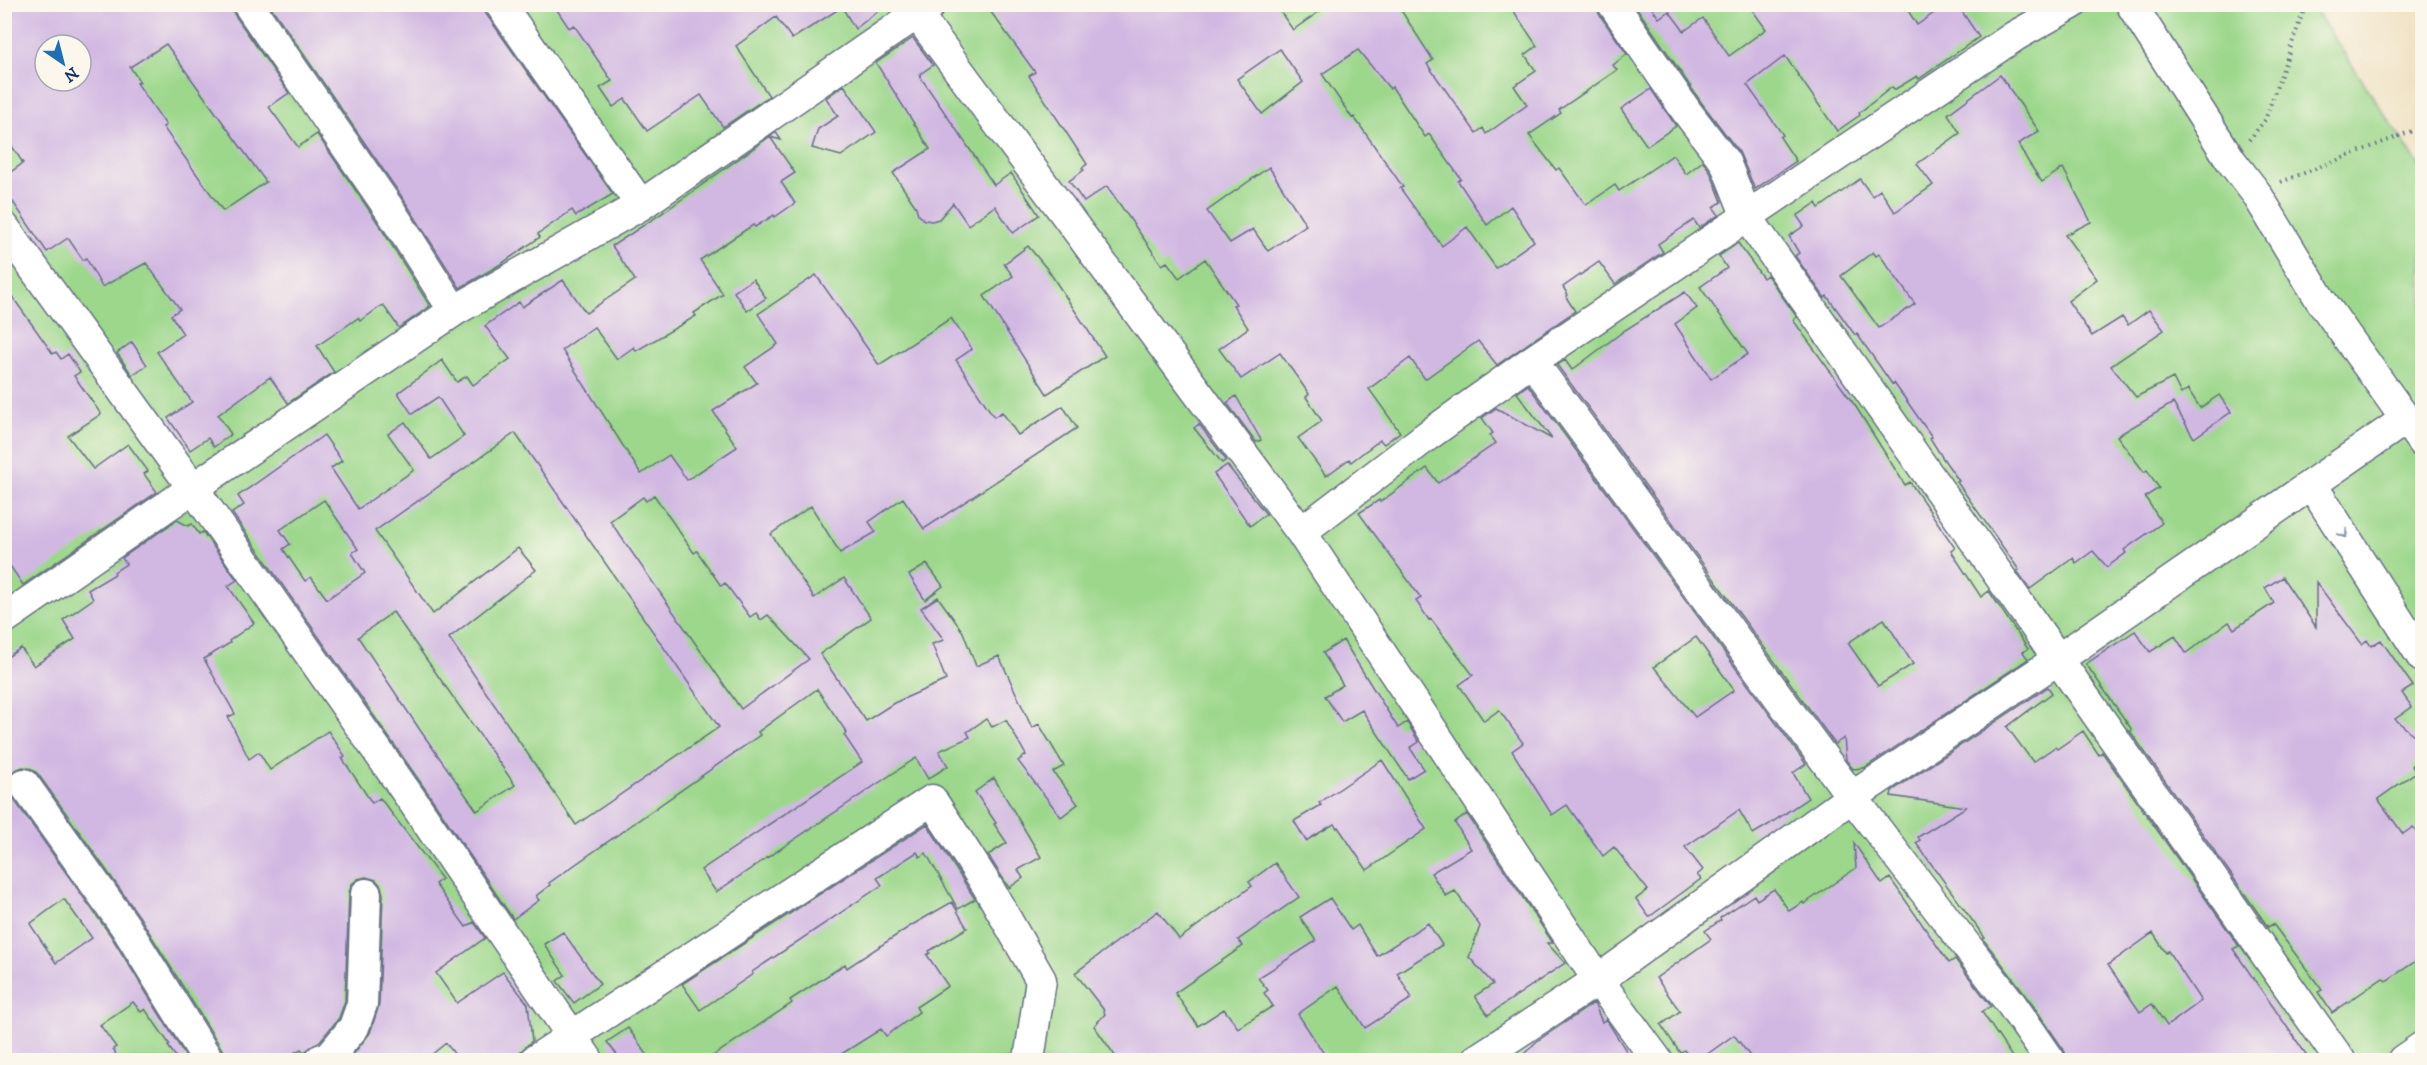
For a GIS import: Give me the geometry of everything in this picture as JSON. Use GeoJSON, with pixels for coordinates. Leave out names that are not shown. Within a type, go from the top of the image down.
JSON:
{"type":"FeatureCollection","features":[{"type":"Feature","properties":{"kind":"street"},"geometry":{"type":"LineString","coordinates":[[248,4],[390,210],[454,311]]}},
{"type":"Feature","properties":{"kind":"street"},"geometry":{"type":"LineString","coordinates":[[500,4],[641,205]]}},
{"type":"Feature","properties":{"kind":"street"},"geometry":{"type":"LineString","coordinates":[[1613,4],[1687,112],[1725,162],[1747,217],[2340,1060]]}},
{"type":"Feature","properties":{"kind":"street"},"geometry":{"type":"LineString","coordinates":[[1301,532],[1427,436],[1532,361],[2015,36],[2072,4]]}},
{"type":"Feature","properties":{"kind":"street"},"geometry":{"type":"LineString","coordinates":[[1476,1060],[1598,980],[1852,797],[2312,485],[2414,430],[2320,299],[2256,193],[2232,162],[2132,4]]}},
{"type":"Feature","properties":{"kind":"street"},"geometry":{"type":"LineString","coordinates":[[4,619],[454,311],[641,205],[927,7],[1224,431],[1301,532],[1598,980],[1657,1060]]}},
{"type":"Feature","properties":{"kind":"street"},"geometry":{"type":"LineString","coordinates":[[4,226],[193,488],[414,803],[580,1049]]}},
{"type":"Feature","properties":{"kind":"street"},"geometry":{"type":"LineString","coordinates":[[1532,361],[1852,797],[2012,1005],[2050,1060]]}},
{"type":"Feature","properties":{"kind":"street"},"geometry":{"type":"LineString","coordinates":[[2312,485],[2422,657]]}},
{"type":"Feature","properties":{"kind":"street"},"geometry":{"type":"LineString","coordinates":[[24,784],[125,926],[208,1060]]}},
{"type":"Feature","properties":{"kind":"street"},"geometry":{"type":"LineString","coordinates":[[535,1060],[580,1049],[932,800],[988,887],[1041,980],[1029,1060]]}},
{"type":"Feature","properties":{"kind":"street"},"geometry":{"type":"LineString","coordinates":[[320,1060],[330,1056],[354,1027],[362,1004],[366,894]]}},
{"type":"Feature","properties":{"kind":"street"},"geometry":{"type":"LineString","coordinates":[[2403,1060],[2422,1047]]}},
{"type":"Feature","properties":{"kind":"path"},"geometry":{"type":"LineString","coordinates":[[2232,162],[2265,120],[2306,4]]}},
{"type":"Feature","properties":{"kind":"path"},"geometry":{"type":"LineString","coordinates":[[2256,193],[2422,127]]}},
{"type":"Feature","properties":{"kind":"green space"},"geometry":{"type":"Polygon","coordinates":[[[5,5],[2312,5],[2422,170],[2422,1060],[5,1060],[5,5]]]}},
{"type":"Feature","properties":{"kind":"building"},"geometry":{"type":"Polygon","coordinates":[[[4,4],[231,4],[234,14],[289,93],[269,107],[298,147],[317,134],[376,220],[430,306],[399,328],[383,305],[360,321],[358,318],[317,346],[334,372],[288,403],[270,377],[218,415],[231,434],[214,447],[208,438],[190,450],[168,418],[192,402],[157,352],[183,334],[171,315],[180,309],[146,263],[102,287],[86,258],[83,260],[68,238],[47,252],[13,202],[4,208],[4,177],[23,163],[4,134],[4,4]],[[166,44],[130,67],[140,82],[137,83],[166,125],[163,127],[223,211],[266,182],[166,44]]]}},
{"type":"Feature","properties":{"kind":"building"},"geometry":{"type":"Polygon","coordinates":[[[269,4],[483,4],[486,14],[613,194],[576,216],[572,210],[538,234],[540,237],[501,264],[460,288],[404,200],[269,4]]]}},
{"type":"Feature","properties":{"kind":"building"},"geometry":{"type":"Polygon","coordinates":[[[553,4],[887,4],[855,29],[842,7],[792,39],[776,17],[736,46],[769,96],[723,127],[701,95],[647,131],[625,99],[613,107],[600,88],[612,81],[574,25],[569,28],[553,4]]]}},
{"type":"Feature","properties":{"kind":"building"},"geometry":{"type":"Polygon","coordinates":[[[985,4],[1275,4],[1293,30],[1330,4],[1397,4],[1433,60],[1427,64],[1476,133],[1483,128],[1486,134],[1527,105],[1514,86],[1536,71],[1525,55],[1537,46],[1509,4],[1596,4],[1599,14],[1627,54],[1613,65],[1617,70],[1559,110],[1561,113],[1529,135],[1556,170],[1559,168],[1586,205],[1615,185],[1619,191],[1673,155],[1686,174],[1703,161],[1710,171],[1722,202],[1713,207],[1719,215],[1699,228],[1694,220],[1658,244],[1663,252],[1615,284],[1599,262],[1563,287],[1575,311],[1497,365],[1478,341],[1425,379],[1410,358],[1369,389],[1400,432],[1384,444],[1380,440],[1351,462],[1349,459],[1326,476],[1298,438],[1322,421],[1306,397],[1309,394],[1280,353],[1241,379],[1219,349],[1248,328],[1233,305],[1236,304],[1205,259],[1179,278],[1167,262],[1162,265],[1107,186],[1084,202],[1069,181],[1084,170],[1082,168],[1087,164],[1029,76],[1035,72],[985,4]],[[1280,49],[1237,79],[1262,114],[1303,82],[1280,49]],[[1358,50],[1322,74],[1442,246],[1467,227],[1496,268],[1534,241],[1511,206],[1487,225],[1458,181],[1461,179],[1429,134],[1425,137],[1392,87],[1390,89],[1358,50]],[[1269,167],[1207,211],[1230,243],[1253,229],[1268,251],[1306,225],[1269,167]]]}},
{"type":"Feature","properties":{"kind":"building"},"geometry":{"type":"Polygon","coordinates":[[[1634,4],[1649,4],[1659,18],[1669,11],[1684,31],[1703,18],[1729,56],[1766,29],[1748,4],[1904,4],[1917,25],[1947,4],[1957,4],[1979,37],[1919,79],[1917,76],[1894,90],[1892,87],[1859,113],[1860,115],[1837,131],[1785,56],[1747,85],[1783,135],[1780,137],[1796,161],[1755,189],[1739,152],[1701,102],[1634,4]]]}},
{"type":"Feature","properties":{"kind":"building"},"geometry":{"type":"Polygon","coordinates":[[[913,38],[933,65],[919,75],[994,185],[1011,173],[1039,215],[1013,233],[995,206],[968,225],[953,203],[939,219],[924,220],[893,173],[930,149],[876,63],[913,38]]]}},
{"type":"Feature","properties":{"kind":"building"},"geometry":{"type":"Polygon","coordinates":[[[2000,75],[2039,131],[2018,144],[2029,163],[2042,182],[2063,168],[2091,222],[2065,235],[2097,279],[2068,301],[2092,336],[2122,317],[2128,325],[2149,310],[2164,330],[2111,366],[2136,397],[2173,378],[2181,394],[2188,389],[2200,408],[2219,395],[2231,412],[2194,438],[2173,403],[2117,436],[2144,472],[2147,470],[2159,488],[2145,497],[2162,523],[2124,550],[2126,553],[2107,567],[2093,551],[2076,563],[2073,558],[2030,589],[1957,482],[1959,481],[1930,438],[1932,437],[1894,383],[1892,384],[1857,334],[1855,335],[1827,296],[1825,298],[1795,256],[1799,253],[1789,236],[1804,226],[1797,216],[1816,203],[1819,208],[1860,179],[1872,196],[1880,190],[1895,212],[1933,185],[1917,164],[1960,133],[1948,114],[2000,75]],[[1873,252],[1841,276],[1879,328],[1915,304],[1879,254],[1876,256],[1873,252]]]}},
{"type":"Feature","properties":{"kind":"building"},"geometry":{"type":"Polygon","coordinates":[[[844,85],[876,132],[841,156],[812,148],[818,129],[838,116],[826,98],[844,85]]]}},
{"type":"Feature","properties":{"kind":"building"},"geometry":{"type":"Polygon","coordinates":[[[1651,89],[1676,126],[1647,146],[1621,109],[1651,89]]]}},
{"type":"Feature","properties":{"kind":"building"},"geometry":{"type":"Polygon","coordinates":[[[776,132],[781,140],[770,137],[795,173],[781,182],[795,203],[775,217],[774,215],[755,227],[753,225],[700,260],[723,294],[694,313],[696,316],[636,351],[634,347],[617,359],[594,327],[562,350],[641,474],[669,455],[687,480],[737,447],[713,411],[757,383],[745,367],[778,344],[758,314],[816,275],[879,365],[951,318],[972,349],[956,360],[994,417],[1002,412],[1018,435],[1063,406],[1077,428],[924,529],[903,498],[869,522],[876,532],[840,553],[811,506],[771,534],[814,598],[844,578],[871,618],[820,654],[866,721],[894,703],[946,680],[932,644],[944,640],[921,608],[938,597],[963,632],[976,666],[999,656],[1032,728],[1039,724],[1064,766],[1053,772],[1078,804],[1061,817],[1018,761],[1026,755],[1006,720],[992,727],[986,719],[967,732],[970,737],[939,751],[948,766],[928,779],[916,758],[716,892],[701,870],[862,762],[844,735],[847,733],[817,689],[758,732],[760,735],[549,883],[550,885],[536,896],[539,900],[513,919],[428,793],[232,513],[244,505],[238,496],[324,435],[342,461],[331,468],[358,509],[414,470],[388,434],[405,422],[431,459],[464,436],[438,397],[412,414],[398,393],[442,360],[457,382],[467,376],[473,385],[510,359],[485,326],[519,302],[522,307],[563,280],[586,313],[635,280],[612,246],[776,132]],[[515,433],[375,531],[433,614],[518,548],[536,570],[449,638],[576,825],[719,727],[515,433]],[[654,495],[646,501],[643,497],[610,521],[741,709],[809,659],[768,615],[761,620],[756,613],[750,617],[725,583],[721,586],[697,551],[694,553],[654,495]],[[324,500],[280,530],[290,544],[283,549],[305,581],[311,577],[327,599],[365,573],[352,553],[358,549],[324,500]],[[393,612],[358,637],[477,811],[515,785],[393,612]]]}},
{"type":"Feature","properties":{"kind":"building"},"geometry":{"type":"Polygon","coordinates":[[[1738,243],[1763,278],[1767,275],[1797,317],[1793,320],[1856,407],[1905,485],[1910,482],[1955,548],[1951,551],[1981,597],[1989,591],[2028,649],[2023,652],[2028,659],[1864,768],[1853,769],[1846,760],[1844,738],[1835,744],[1557,365],[1565,360],[1572,370],[1625,330],[1685,292],[1697,308],[1675,324],[1711,379],[1748,354],[1700,287],[1727,268],[1719,256],[1738,243]],[[1884,619],[1848,643],[1878,686],[1913,664],[1884,619]]]}},
{"type":"Feature","properties":{"kind":"building"},"geometry":{"type":"Polygon","coordinates":[[[1028,246],[1048,270],[1105,356],[1047,394],[984,296],[1013,276],[1004,264],[1028,246]]]}},
{"type":"Feature","properties":{"kind":"building"},"geometry":{"type":"Polygon","coordinates":[[[753,279],[766,298],[747,311],[734,292],[753,279]]]}},
{"type":"Feature","properties":{"kind":"building"},"geometry":{"type":"Polygon","coordinates":[[[4,285],[53,354],[56,352],[61,359],[68,354],[80,372],[74,376],[101,414],[68,436],[93,469],[128,444],[148,471],[144,474],[157,492],[23,585],[4,557],[4,285]]]}},
{"type":"Feature","properties":{"kind":"building"},"geometry":{"type":"Polygon","coordinates":[[[132,342],[147,365],[132,375],[117,353],[132,342]]]}},
{"type":"Feature","properties":{"kind":"building"},"geometry":{"type":"Polygon","coordinates":[[[1528,385],[1806,764],[1793,773],[1808,798],[1753,834],[1739,810],[1685,847],[1703,870],[1697,875],[1701,879],[1649,917],[1636,899],[1648,890],[1614,847],[1603,856],[1567,805],[1552,815],[1512,751],[1523,743],[1499,710],[1484,721],[1459,685],[1473,675],[1431,619],[1429,620],[1416,601],[1421,598],[1359,513],[1379,500],[1380,502],[1427,468],[1438,483],[1496,443],[1490,435],[1493,433],[1482,418],[1496,408],[1552,439],[1517,393],[1528,385]],[[1696,637],[1654,667],[1695,717],[1734,690],[1696,637]]]}},
{"type":"Feature","properties":{"kind":"building"},"geometry":{"type":"Polygon","coordinates":[[[1236,396],[1261,440],[1256,442],[1227,403],[1236,396]]]}},
{"type":"Feature","properties":{"kind":"building"},"geometry":{"type":"Polygon","coordinates":[[[1199,424],[1226,460],[1222,463],[1194,428],[1199,424]]]}},
{"type":"Feature","properties":{"kind":"building"},"geometry":{"type":"Polygon","coordinates":[[[1227,465],[1266,514],[1250,526],[1214,474],[1227,465]]]}},
{"type":"Feature","properties":{"kind":"building"},"geometry":{"type":"Polygon","coordinates":[[[177,520],[188,526],[192,524],[199,534],[203,532],[237,580],[228,586],[254,623],[229,641],[230,643],[204,659],[235,714],[228,717],[249,759],[259,752],[270,770],[328,731],[345,756],[342,758],[372,803],[380,798],[442,879],[435,884],[466,927],[474,922],[485,938],[436,973],[457,1003],[503,972],[528,1004],[532,1041],[520,1052],[518,1060],[459,1060],[446,1043],[425,1060],[349,1060],[370,1033],[379,1005],[383,894],[376,880],[366,877],[352,884],[349,893],[345,1001],[339,1018],[320,1041],[304,1052],[301,1049],[282,1060],[225,1060],[223,1051],[139,916],[38,774],[32,769],[23,767],[15,770],[9,776],[7,785],[10,794],[111,936],[188,1060],[178,1060],[145,1009],[141,1012],[133,1002],[100,1025],[116,1047],[113,1049],[119,1060],[4,1060],[4,659],[21,648],[34,666],[75,639],[63,620],[93,599],[88,590],[115,574],[114,572],[126,564],[122,558],[177,520]],[[64,899],[30,924],[56,963],[92,938],[64,899]]]}},
{"type":"Feature","properties":{"kind":"building"},"geometry":{"type":"Polygon","coordinates":[[[927,564],[943,586],[925,600],[909,575],[927,564]]]}},
{"type":"Feature","properties":{"kind":"building"},"geometry":{"type":"Polygon","coordinates":[[[2282,577],[2316,627],[2316,582],[2362,644],[2367,640],[2371,646],[2381,640],[2413,686],[2402,693],[2412,707],[2395,719],[2422,742],[2422,754],[2412,766],[2416,772],[2378,799],[2403,834],[2413,827],[2422,840],[2422,957],[2386,981],[2383,978],[2332,1013],[2318,992],[2322,990],[2273,924],[2268,927],[2130,731],[2132,730],[2086,664],[2135,631],[2150,652],[2175,636],[2186,653],[2229,622],[2234,629],[2274,603],[2265,588],[2282,577]]]}},
{"type":"Feature","properties":{"kind":"building"},"geometry":{"type":"Polygon","coordinates":[[[1343,640],[1398,728],[1407,722],[1419,742],[1410,748],[1424,769],[1408,779],[1362,710],[1342,722],[1325,696],[1343,685],[1323,653],[1343,640]]]}},
{"type":"Feature","properties":{"kind":"building"},"geometry":{"type":"Polygon","coordinates":[[[2048,687],[2052,693],[2007,727],[2033,762],[2083,731],[2099,755],[2102,752],[2239,946],[2233,949],[2310,1060],[2068,1060],[2064,1050],[2026,995],[1983,939],[1985,938],[1916,843],[1920,840],[1918,837],[1966,807],[1891,796],[1892,791],[2048,687]],[[2153,933],[2108,965],[2140,1012],[2152,1004],[2167,1026],[2201,1001],[2168,951],[2166,953],[2153,933]]]}},
{"type":"Feature","properties":{"kind":"building"},"geometry":{"type":"Polygon","coordinates":[[[1382,760],[1426,829],[1367,870],[1334,824],[1306,841],[1294,821],[1321,805],[1319,803],[1382,760]]]}},
{"type":"Feature","properties":{"kind":"building"},"geometry":{"type":"Polygon","coordinates":[[[994,778],[1041,857],[1018,870],[1023,878],[1009,888],[988,855],[1007,843],[975,792],[994,778]]]}},
{"type":"Feature","properties":{"kind":"building"},"geometry":{"type":"Polygon","coordinates":[[[1467,814],[1553,943],[1547,943],[1565,963],[1488,1015],[1475,996],[1493,984],[1469,957],[1480,926],[1455,891],[1446,896],[1431,873],[1471,849],[1455,823],[1467,814]]]}},
{"type":"Feature","properties":{"kind":"building"},"geometry":{"type":"Polygon","coordinates":[[[927,824],[975,899],[958,909],[926,853],[920,857],[917,852],[877,878],[882,885],[752,972],[753,974],[700,1010],[682,984],[927,824]]]}},
{"type":"Feature","properties":{"kind":"building"},"geometry":{"type":"Polygon","coordinates":[[[1854,843],[1882,884],[1890,878],[1949,963],[1955,959],[1991,1006],[1982,1012],[2014,1060],[1753,1060],[1734,1035],[1699,1060],[1692,1060],[1684,1050],[1680,1053],[1661,1025],[1680,1011],[1656,978],[1711,939],[1705,931],[1754,895],[1757,900],[1774,889],[1789,911],[1803,902],[1804,904],[1856,868],[1854,843]]]}},
{"type":"Feature","properties":{"kind":"building"},"geometry":{"type":"Polygon","coordinates":[[[1275,863],[1299,897],[1238,940],[1243,946],[1175,993],[1198,1026],[1224,1009],[1238,1028],[1273,1006],[1264,993],[1268,990],[1258,978],[1316,941],[1300,917],[1330,898],[1351,930],[1358,925],[1377,956],[1428,923],[1442,945],[1397,973],[1412,998],[1365,1028],[1338,986],[1298,1014],[1328,1060],[1118,1060],[1094,1026],[1105,1014],[1103,1009],[1075,973],[1158,911],[1179,939],[1252,886],[1249,882],[1275,863]]]}},
{"type":"Feature","properties":{"kind":"building"},"geometry":{"type":"Polygon","coordinates":[[[952,902],[967,928],[929,951],[927,955],[948,986],[916,1007],[919,1012],[886,1036],[881,1029],[832,1060],[707,1060],[792,1003],[790,1000],[845,964],[847,968],[912,925],[952,902]]]}},
{"type":"Feature","properties":{"kind":"building"},"geometry":{"type":"Polygon","coordinates":[[[563,932],[600,984],[574,1003],[557,981],[565,975],[544,944],[563,932]]]}},
{"type":"Feature","properties":{"kind":"building"},"geometry":{"type":"Polygon","coordinates":[[[1594,1003],[1602,1022],[1606,1019],[1632,1060],[1518,1060],[1537,1041],[1594,1003]]]}},
{"type":"Feature","properties":{"kind":"building"},"geometry":{"type":"Polygon","coordinates":[[[628,1028],[651,1060],[621,1060],[607,1042],[628,1028]]]}}]}
